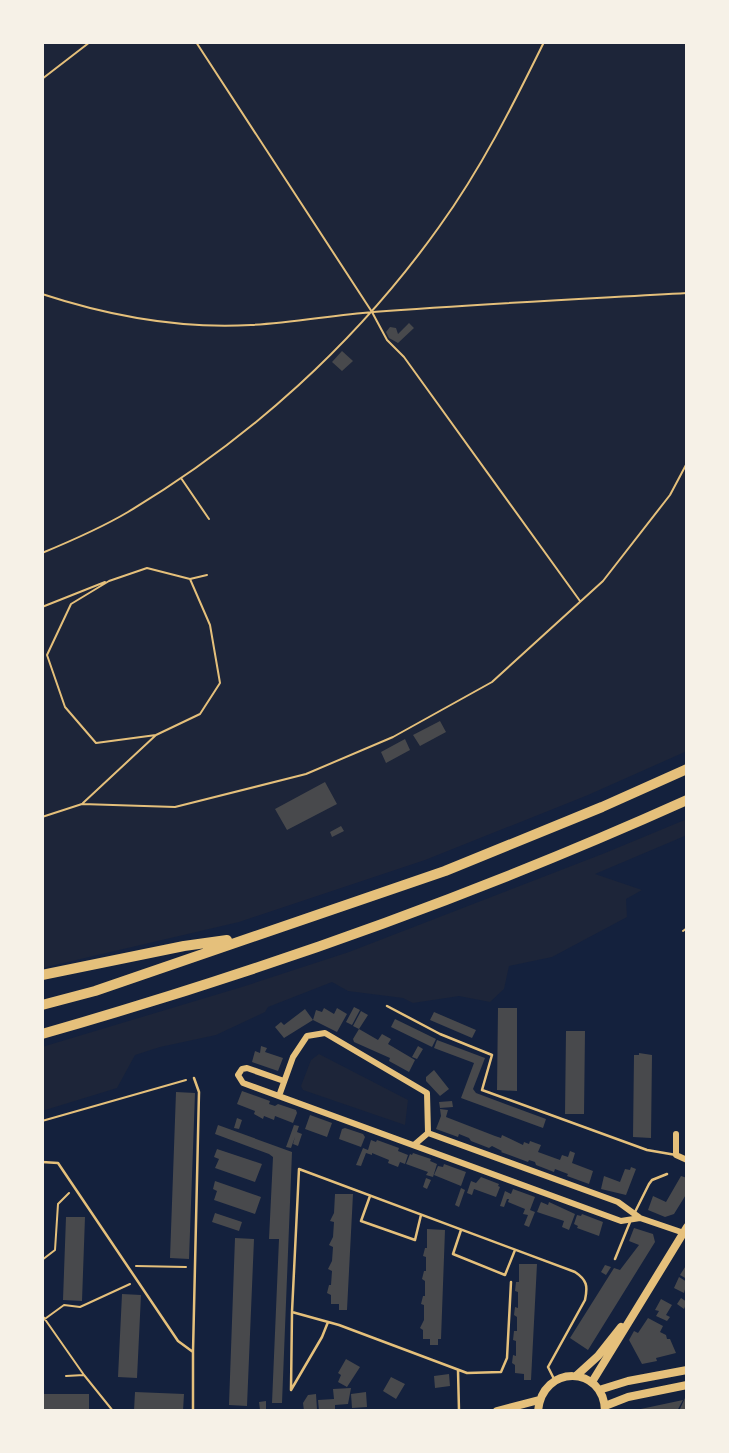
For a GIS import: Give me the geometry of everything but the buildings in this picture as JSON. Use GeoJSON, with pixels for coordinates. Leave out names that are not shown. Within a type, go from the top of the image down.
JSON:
{"type":"FeatureCollection","features":[{"type":"Feature","properties":{"kind":"highway"},"geometry":{"type":"LineString","coordinates":[[42,1005],[95,991],[445,871],[687,769]]}},
{"type":"Feature","properties":{"kind":"highway"},"geometry":{"type":"LineString","coordinates":[[42,1034],[184,992],[323,946],[544,862],[687,800]]}},
{"type":"Feature","properties":{"kind":"highway"},"geometry":{"type":"LineString","coordinates":[[42,975],[184,946],[251,937]]}},
{"type":"Feature","properties":{"kind":"main road"},"geometry":{"type":"LineString","coordinates":[[592,1382],[685,1230]]}},
{"type":"Feature","properties":{"kind":"main road"},"geometry":{"type":"LineString","coordinates":[[576,1376],[598,1356],[642,1301]]}},
{"type":"Feature","properties":{"kind":"main road"},"geometry":{"type":"LineString","coordinates":[[599,1390],[628,1381],[687,1370]]}},
{"type":"Feature","properties":{"kind":"main road"},"geometry":{"type":"LineString","coordinates":[[538,1411],[543,1391],[555,1381],[567,1376],[576,1376],[592,1382],[599,1390],[605,1409],[628,1398],[687,1385]]}},
{"type":"Feature","properties":{"kind":"main road"},"geometry":{"type":"LineString","coordinates":[[497,1411],[539,1400]]}},
{"type":"Feature","properties":{"kind":"street"},"geometry":{"type":"LineString","coordinates":[[279,1096],[293,1057],[307,1035],[325,1033],[427,1093],[428,1133]]}},
{"type":"Feature","properties":{"kind":"street"},"geometry":{"type":"LineString","coordinates":[[284,1081],[247,1068],[239,1073],[239,1080],[243,1083],[621,1221],[635,1217]]}},
{"type":"Feature","properties":{"kind":"street"},"geometry":{"type":"LineString","coordinates":[[414,1145],[428,1133]]}},
{"type":"Feature","properties":{"kind":"street"},"geometry":{"type":"LineString","coordinates":[[428,1133],[618,1202],[635,1217],[685,1230]]}},
{"type":"Feature","properties":{"kind":"street"},"geometry":{"type":"LineString","coordinates":[[677,1134],[676,1155],[687,1160]]}},
{"type":"Feature","properties":{"kind":"lane"},"geometry":{"type":"LineString","coordinates":[[387,1006],[440,1034],[492,1055],[482,1090],[647,1150],[676,1155]]}},
{"type":"Feature","properties":{"kind":"lane"},"geometry":{"type":"LineString","coordinates":[[194,1078],[199,1092],[194,1411]]}},
{"type":"Feature","properties":{"kind":"lane"},"geometry":{"type":"LineString","coordinates":[[42,1163],[58,1163],[178,1340],[193,1352]]}},
{"type":"Feature","properties":{"kind":"lane"},"geometry":{"type":"LineString","coordinates":[[328,1322],[291,1390],[299,1169],[575,1272],[584,1278],[588,1288],[585,1300],[548,1367],[555,1381]]}},
{"type":"Feature","properties":{"kind":"lane"},"geometry":{"type":"LineString","coordinates":[[615,1259],[649,1184],[667,1174]]}},
{"type":"Feature","properties":{"kind":"lane"},"geometry":{"type":"LineString","coordinates":[[370,1196],[361,1221],[415,1240],[421,1215]]}},
{"type":"Feature","properties":{"kind":"lane"},"geometry":{"type":"LineString","coordinates":[[461,1230],[453,1254],[505,1275],[515,1250]]}},
{"type":"Feature","properties":{"kind":"lane"},"geometry":{"type":"LineString","coordinates":[[292,1312],[328,1322],[467,1373],[500,1372],[507,1359],[511,1282]]}},
{"type":"Feature","properties":{"kind":"lane"},"geometry":{"type":"LineString","coordinates":[[458,1370],[459,1411]]}},
{"type":"Feature","properties":{"kind":"path"},"geometry":{"type":"LineString","coordinates":[[42,79],[90,42]]}},
{"type":"Feature","properties":{"kind":"path"},"geometry":{"type":"LineString","coordinates":[[196,42],[372,312],[387,340],[404,357],[580,601]]}},
{"type":"Feature","properties":{"kind":"path"},"geometry":{"type":"LineString","coordinates":[[42,553],[127,513],[223,448],[300,385],[372,312],[441,225],[510,112],[544,42]]}},
{"type":"Feature","properties":{"kind":"path"},"geometry":{"type":"LineString","coordinates":[[42,294],[133,318],[214,326],[253,325],[372,312],[687,293]]}},
{"type":"Feature","properties":{"kind":"path"},"geometry":{"type":"LineString","coordinates":[[42,817],[82,804],[175,807],[306,774],[393,737],[492,682],[603,581],[662,506],[687,463]]}},
{"type":"Feature","properties":{"kind":"path"},"geometry":{"type":"LineString","coordinates":[[181,477],[209,520]]}},
{"type":"Feature","properties":{"kind":"path"},"geometry":{"type":"LineString","coordinates":[[42,607],[147,568],[190,579],[207,575]]}},
{"type":"Feature","properties":{"kind":"path"},"geometry":{"type":"LineString","coordinates":[[82,804],[156,735],[200,714],[220,683],[210,625],[190,579]]}},
{"type":"Feature","properties":{"kind":"path"},"geometry":{"type":"LineString","coordinates":[[109,581],[72,604],[47,655],[65,707],[96,743],[156,735]]}},
{"type":"Feature","properties":{"kind":"path"},"geometry":{"type":"LineString","coordinates":[[683,931],[687,928]]}},
{"type":"Feature","properties":{"kind":"path"},"geometry":{"type":"LineString","coordinates":[[42,1121],[194,1078]]}},
{"type":"Feature","properties":{"kind":"path"},"geometry":{"type":"LineString","coordinates":[[42,1260],[55,1250],[58,1204],[75,1188]]}},
{"type":"Feature","properties":{"kind":"path"},"geometry":{"type":"LineString","coordinates":[[128,1266],[195,1268]]}},
{"type":"Feature","properties":{"kind":"path"},"geometry":{"type":"LineString","coordinates":[[44,1320],[64,1306],[80,1307],[137,1280]]}},
{"type":"Feature","properties":{"kind":"path"},"geometry":{"type":"LineString","coordinates":[[42,1315],[113,1411]]}},
{"type":"Feature","properties":{"kind":"path"},"geometry":{"type":"LineString","coordinates":[[66,1376],[84,1375]]}},
{"type":"Feature","properties":{"kind":"shaded area"},"geometry":{"type":"Polygon","coordinates":[[[42,42],[687,42],[687,751],[588,795],[425,860],[239,922],[42,968],[42,42]]]}},
{"type":"Feature","properties":{"kind":"shaded area"},"geometry":{"type":"Polygon","coordinates":[[[687,819],[687,835],[595,874],[642,890],[626,899],[627,917],[552,957],[509,966],[504,989],[490,1002],[459,996],[413,1003],[403,998],[348,991],[332,982],[268,1007],[265,1012],[216,1035],[135,1055],[117,1088],[42,1111],[42,1047],[349,952],[687,819]]]}},
{"type":"Feature","properties":{"kind":"shaded area"},"geometry":{"type":"Polygon","coordinates":[[[319,1054],[408,1100],[405,1125],[303,1090],[301,1086],[311,1060],[319,1054]]]}}]}
